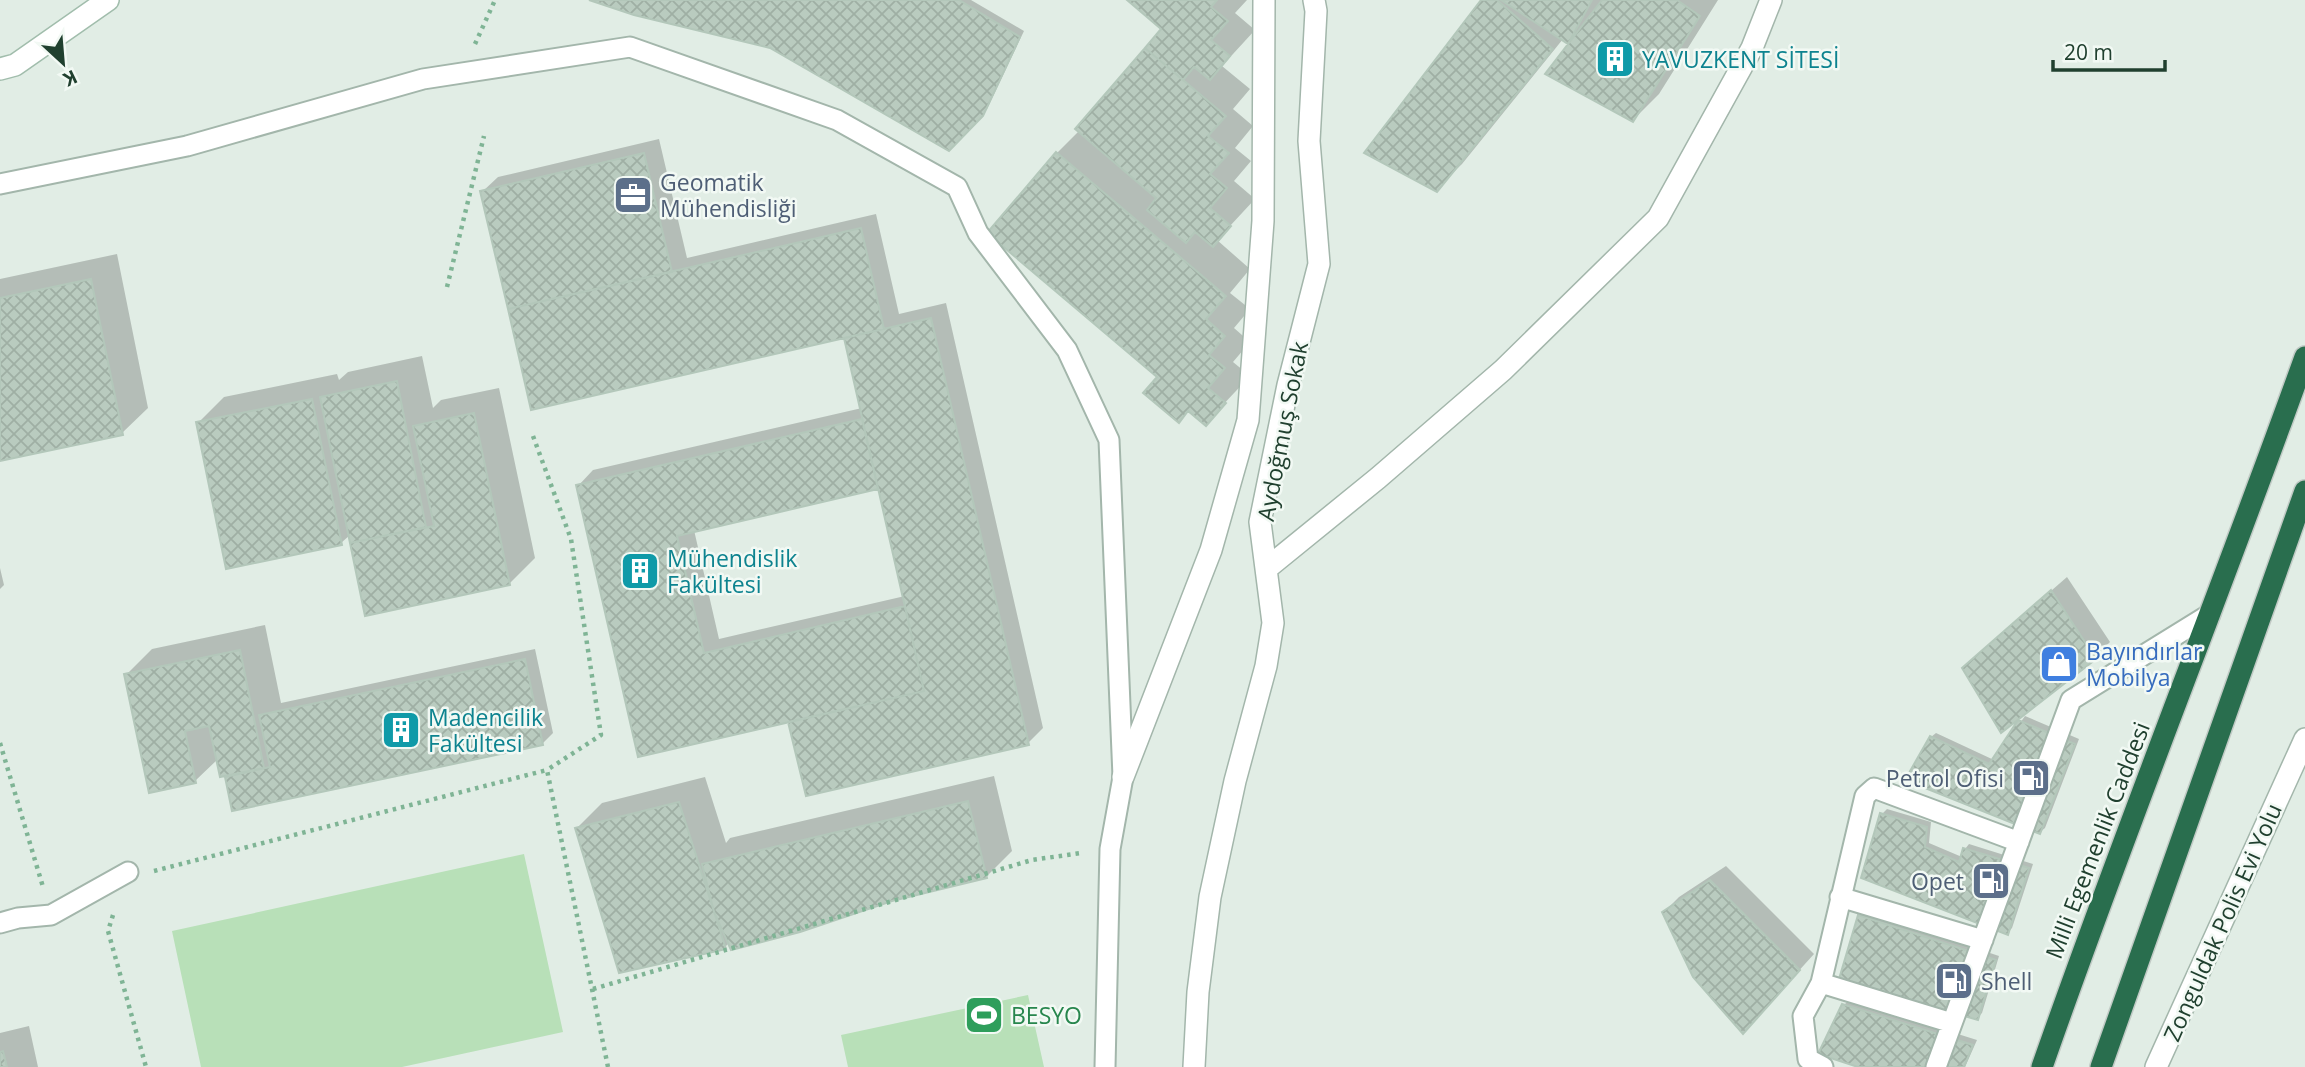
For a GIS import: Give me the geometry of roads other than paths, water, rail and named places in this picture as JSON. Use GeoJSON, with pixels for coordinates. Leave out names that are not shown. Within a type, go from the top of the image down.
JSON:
{"type":"FeatureCollection","features":[{"type":"Feature","properties":{"kind":"highway","name":"Milli Egemenlik Caddesi"},"geometry":{"type":"LineString","coordinates":[[2042,1067],[2093,920],[2305,357]]}},
{"type":"Feature","properties":{"kind":"highway"},"geometry":{"type":"LineString","coordinates":[[2101,1067],[2305,491]]}},
{"type":"Feature","properties":{"kind":"street"},"geometry":{"type":"LineString","coordinates":[[0,69],[15,65],[108,0]]}},
{"type":"Feature","properties":{"kind":"street"},"geometry":{"type":"LineString","coordinates":[[1123,777],[1211,550],[1248,420],[1263,221],[1264,0]]}},
{"type":"Feature","properties":{"kind":"street","name":"Aydoğmuş Sokak"},"geometry":{"type":"LineString","coordinates":[[1194,1067],[1198,992],[1210,897],[1235,781],[1266,666],[1273,623],[1260,522],[1288,385],[1319,264],[1309,141],[1316,11],[1314,0]]}},
{"type":"Feature","properties":{"kind":"street"},"geometry":{"type":"LineString","coordinates":[[1266,569],[1378,478],[1503,369],[1658,218],[1752,48],[1771,0]]}},
{"type":"Feature","properties":{"kind":"street","name":"Zonguldak Polis Evi Yolu"},"geometry":{"type":"LineString","coordinates":[[2157,1067],[2305,739]]}},
{"type":"Feature","properties":{"kind":"lane"},"geometry":{"type":"LineString","coordinates":[[0,184],[187,146],[424,79],[630,47],[837,120],[957,187],[978,233],[1067,350],[1109,440],[1123,777],[1110,849],[1105,1067]]}},
{"type":"Feature","properties":{"kind":"lane"},"geometry":{"type":"LineString","coordinates":[[1936,1067],[2071,700],[2210,614]]}},
{"type":"Feature","properties":{"kind":"lane"},"geometry":{"type":"LineString","coordinates":[[1823,1067],[1808,1059],[1803,1016],[1821,984],[1865,796],[1874,788],[2019,842]]}},
{"type":"Feature","properties":{"kind":"lane"},"geometry":{"type":"LineString","coordinates":[[0,923],[18,918],[51,915],[128,872]]}},
{"type":"Feature","properties":{"kind":"lane"},"geometry":{"type":"LineString","coordinates":[[1840,897],[1983,940]]}},
{"type":"Feature","properties":{"kind":"lane"},"geometry":{"type":"LineString","coordinates":[[1821,984],[1952,1023]]}},
{"type":"Feature","properties":{"kind":"place","name":"YAVUZKENT SİTESİ"},"geometry":{"type":"Point","coordinates":[1615,59]}},
{"type":"Feature","properties":{"kind":"place","name":"Geomatik Mühendisliği"},"geometry":{"type":"Point","coordinates":[633,195]}},
{"type":"Feature","properties":{"kind":"place","name":"Mühendislik Fakültesi"},"geometry":{"type":"Point","coordinates":[640,571]}},
{"type":"Feature","properties":{"kind":"place","name":"Bayındırlar Mobilya"},"geometry":{"type":"Point","coordinates":[2059,664]}},
{"type":"Feature","properties":{"kind":"place","name":"Madencilik Fakültesi"},"geometry":{"type":"Point","coordinates":[401,730]}},
{"type":"Feature","properties":{"kind":"place","name":"Petrol Ofisi"},"geometry":{"type":"Point","coordinates":[2031,778]}},
{"type":"Feature","properties":{"kind":"place","name":"Opet"},"geometry":{"type":"Point","coordinates":[1991,881]}},
{"type":"Feature","properties":{"kind":"place","name":"Shell"},"geometry":{"type":"Point","coordinates":[1954,981]}},
{"type":"Feature","properties":{"kind":"place","name":"BESYO"},"geometry":{"type":"Point","coordinates":[984,1015]}}]}
